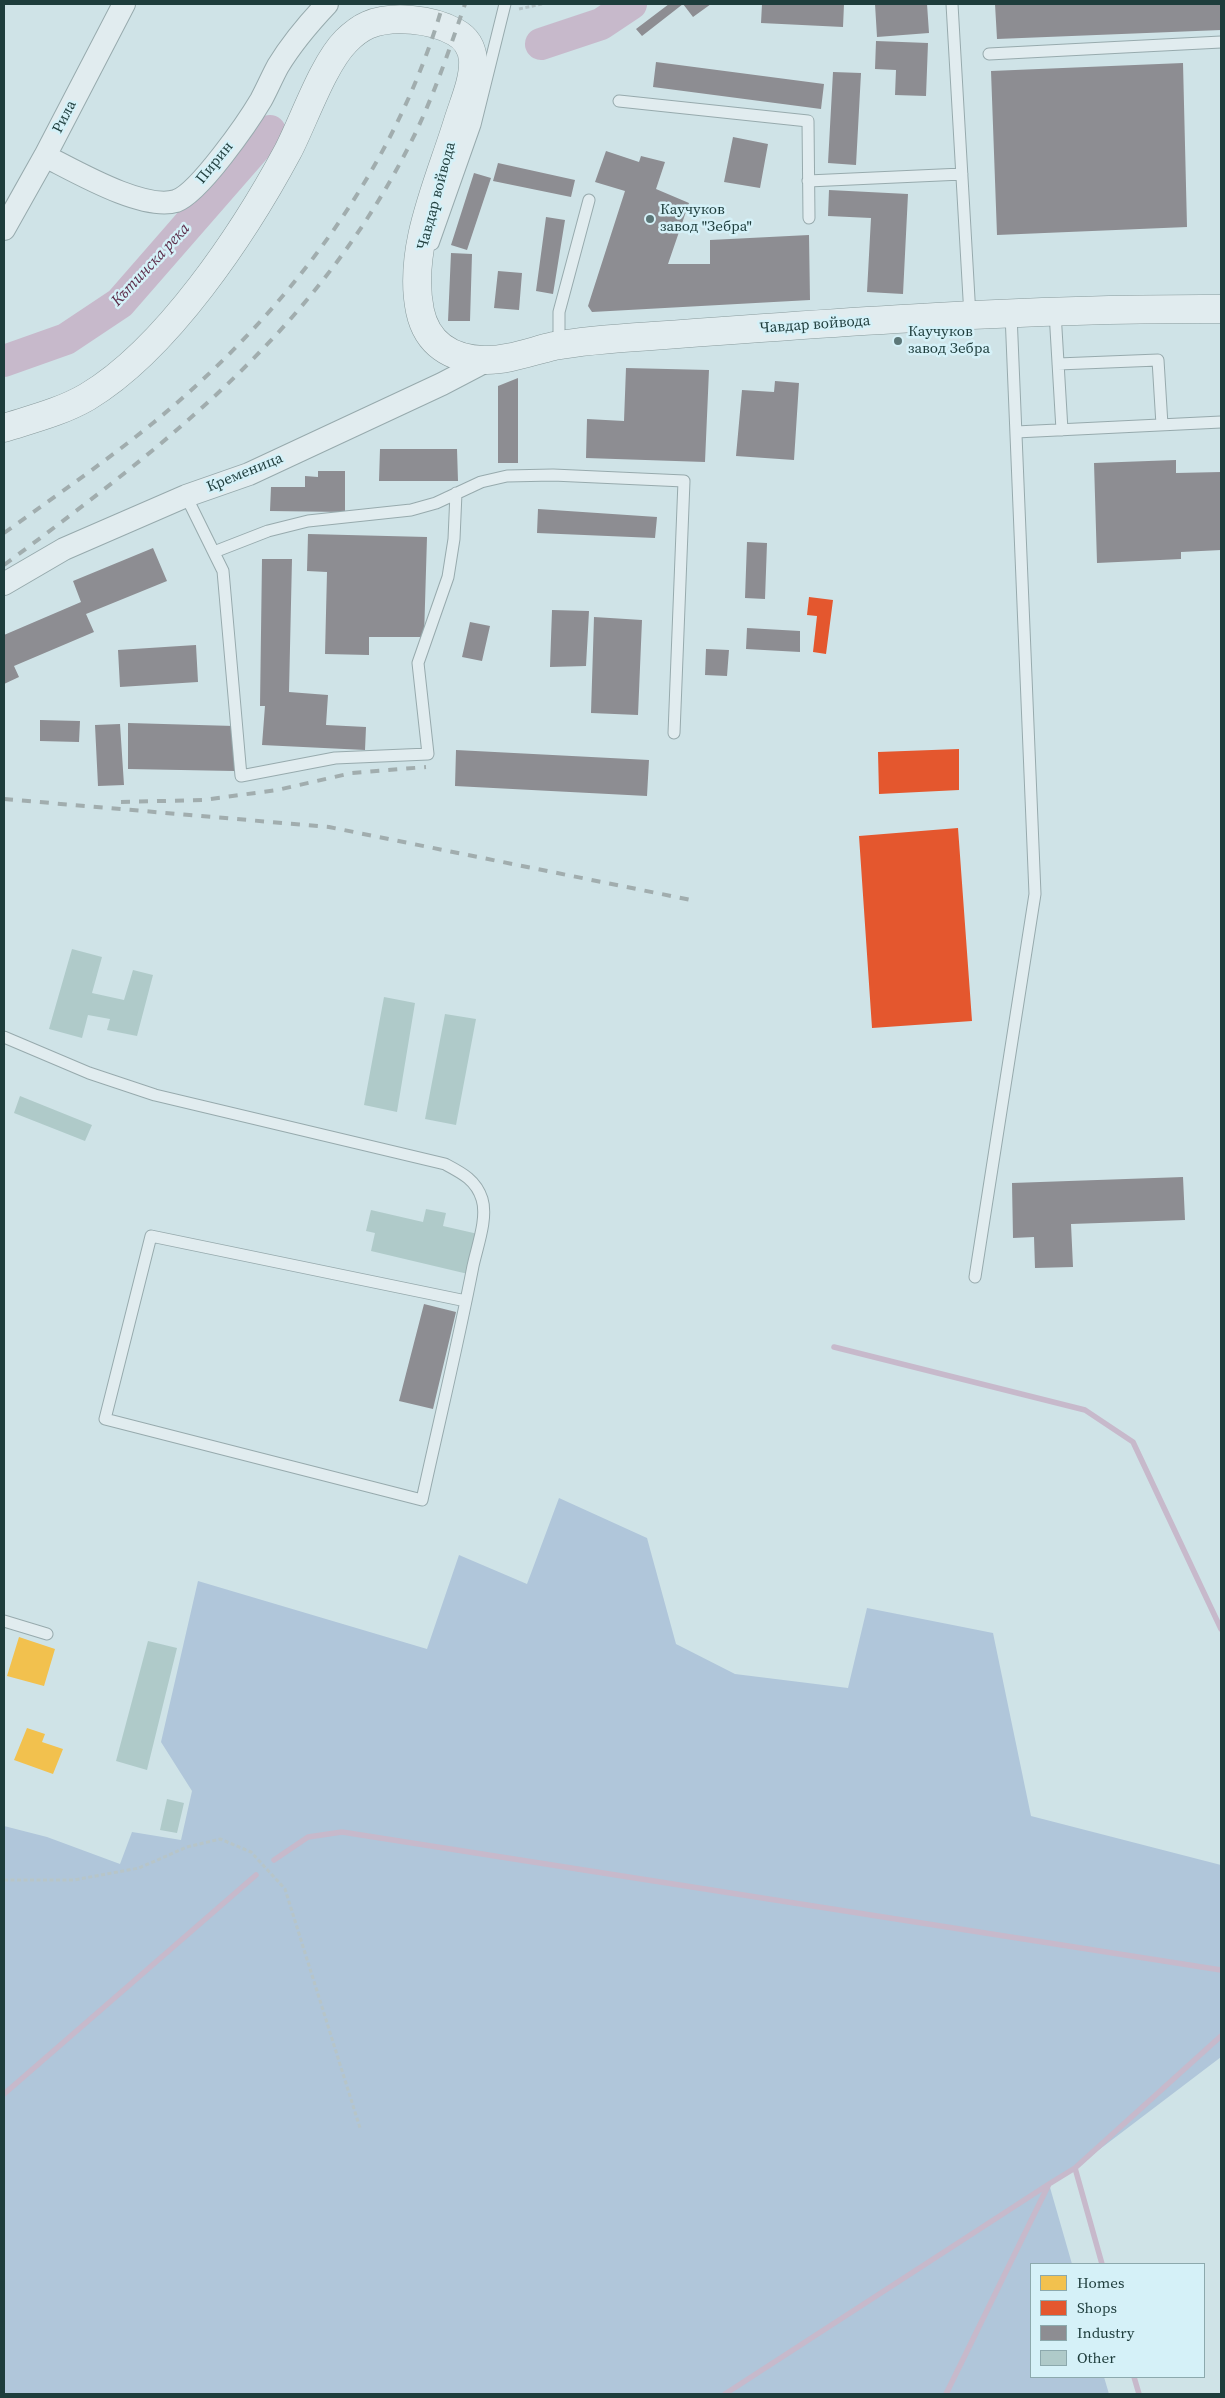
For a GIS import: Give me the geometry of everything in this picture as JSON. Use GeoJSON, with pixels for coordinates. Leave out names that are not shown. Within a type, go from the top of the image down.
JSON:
{"type":"FeatureCollection","features":[{"type":"Feature","properties":{"kind":"street","name":"Рила"},"geometry":{"type":"LineString","coordinates":[[4,229],[45,156],[124,4]]}},
{"type":"Feature","properties":{"kind":"street","name":"Пирин"},"geometry":{"type":"LineString","coordinates":[[45,156],[128,196],[156,202],[176,201],[192,191],[226,150],[260,101],[278,67],[303,30],[327,4]]}},
{"type":"Feature","properties":{"kind":"street","name":"Чавдар войвода"},"geometry":{"type":"LineString","coordinates":[[4,428],[56,412],[84,399],[116,378],[162,333],[235,240],[263,195],[288,150],[334,56],[348,40],[367,25],[389,21],[435,24],[457,33],[467,42],[472,54],[473,65],[467,93],[427,220],[416,290],[422,321],[435,343],[457,356],[486,360],[559,345],[647,336],[970,316],[1221,308]]}},
{"type":"Feature","properties":{"kind":"street","name":"Кременица"},"geometry":{"type":"LineString","coordinates":[[4,584],[64,549],[186,496],[250,474],[442,384],[486,360]]}},
{"type":"Feature","properties":{"kind":"lane"},"geometry":{"type":"LineString","coordinates":[[952,4],[970,316]]}},
{"type":"Feature","properties":{"kind":"lane"},"geometry":{"type":"LineString","coordinates":[[416,290],[475,125],[505,8]]}},
{"type":"Feature","properties":{"kind":"lane"},"geometry":{"type":"LineString","coordinates":[[989,54],[1221,42]]}},
{"type":"Feature","properties":{"kind":"lane"},"geometry":{"type":"LineString","coordinates":[[619,101],[808,120],[808,218]]}},
{"type":"Feature","properties":{"kind":"lane"},"geometry":{"type":"LineString","coordinates":[[808,181],[962,174]]}},
{"type":"Feature","properties":{"kind":"lane"},"geometry":{"type":"LineString","coordinates":[[559,345],[559,312],[589,200]]}},
{"type":"Feature","properties":{"kind":"lane"},"geometry":{"type":"LineString","coordinates":[[1055,312],[1062,430]]}},
{"type":"Feature","properties":{"kind":"lane"},"geometry":{"type":"LineString","coordinates":[[975,1277],[1035,894],[1011,314]]}},
{"type":"Feature","properties":{"kind":"lane"},"geometry":{"type":"LineString","coordinates":[[1058,364],[1158,360],[1162,425]]}},
{"type":"Feature","properties":{"kind":"lane"},"geometry":{"type":"LineString","coordinates":[[1016,432],[1221,422]]}},
{"type":"Feature","properties":{"kind":"lane"},"geometry":{"type":"LineString","coordinates":[[214,552],[268,531],[300,523],[368,513],[411,510],[436,503],[481,482],[507,476],[553,475],[684,481],[674,733]]}},
{"type":"Feature","properties":{"kind":"lane"},"geometry":{"type":"LineString","coordinates":[[186,496],[223,571],[242,776],[336,758],[428,754],[418,663],[448,577],[454,539],[456,493]]}},
{"type":"Feature","properties":{"kind":"lane"},"geometry":{"type":"LineString","coordinates":[[4,1037],[88,1073],[155,1095],[444,1164],[465,1174],[476,1187],[483,1201],[482,1222],[466,1302],[422,1500],[105,1420],[152,1236],[466,1302]]}},
{"type":"Feature","properties":{"kind":"lane"},"geometry":{"type":"LineString","coordinates":[[4,1621],[48,1634]]}},
{"type":"Feature","properties":{"kind":"path"},"geometry":{"type":"LineString","coordinates":[[505,8],[542,4]]}},
{"type":"Feature","properties":{"kind":"path"},"geometry":{"type":"LineString","coordinates":[[4,1880],[74,1880],[139,1868],[187,1847],[220,1839],[251,1852],[285,1889],[360,2128]]}},
{"type":"Feature","properties":{"kind":"shaded area"},"geometry":{"type":"Polygon","coordinates":[[[559,1498],[647,1538],[676,1644],[735,1674],[848,1688],[867,1608],[993,1633],[1031,1816],[1221,1865],[1221,2057],[1075,2168],[1049,2184],[1072,2263],[1030,2263],[1030,2378],[1104,2378],[1109,2394],[4,2394],[4,1826],[47,1837],[120,1864],[132,1832],[181,1840],[192,1791],[161,1742],[198,1581],[427,1649],[459,1555],[527,1584],[559,1498]]]}},
{"type":"Feature","properties":{"kind":"building: Homes"},"geometry":{"type":"Polygon","coordinates":[[[19,1637],[55,1649],[44,1686],[7,1676],[19,1637]]]}},
{"type":"Feature","properties":{"kind":"building: Homes"},"geometry":{"type":"Polygon","coordinates":[[[27,1728],[45,1734],[42,1742],[63,1749],[53,1774],[14,1760],[27,1728]]]}},
{"type":"Feature","properties":{"kind":"building: Shops"},"geometry":{"type":"Polygon","coordinates":[[[809,597],[833,600],[826,654],[813,652],[817,616],[807,615],[809,597]]]}},
{"type":"Feature","properties":{"kind":"building: Shops"},"geometry":{"type":"Polygon","coordinates":[[[959,749],[959,790],[879,794],[878,752],[959,749]]]}},
{"type":"Feature","properties":{"kind":"building: Shops"},"geometry":{"type":"Polygon","coordinates":[[[958,828],[972,1021],[872,1028],[859,836],[958,828]]]}},
{"type":"Feature","properties":{"kind":"building: Industry"},"geometry":{"type":"Polygon","coordinates":[[[669,4],[683,4],[642,36],[636,29],[669,4]]]}},
{"type":"Feature","properties":{"kind":"building: Industry"},"geometry":{"type":"Polygon","coordinates":[[[683,4],[711,4],[693,17],[683,4]]]}},
{"type":"Feature","properties":{"kind":"building: Industry"},"geometry":{"type":"Polygon","coordinates":[[[762,4],[844,4],[843,27],[761,23],[762,4]]]}},
{"type":"Feature","properties":{"kind":"building: Industry"},"geometry":{"type":"Polygon","coordinates":[[[875,4],[927,4],[929,33],[877,37],[875,4]]]}},
{"type":"Feature","properties":{"kind":"building: Industry"},"geometry":{"type":"Polygon","coordinates":[[[995,4],[1221,4],[1221,30],[997,39],[995,4]]]}},
{"type":"Feature","properties":{"kind":"building: Industry"},"geometry":{"type":"Polygon","coordinates":[[[876,41],[928,43],[926,96],[895,95],[896,70],[875,69],[876,41]]]}},
{"type":"Feature","properties":{"kind":"building: Industry"},"geometry":{"type":"Polygon","coordinates":[[[656,62],[824,84],[821,109],[653,87],[656,62]]]}},
{"type":"Feature","properties":{"kind":"building: Industry"},"geometry":{"type":"Polygon","coordinates":[[[1183,63],[1187,227],[997,235],[991,71],[1183,63]]]}},
{"type":"Feature","properties":{"kind":"building: Industry"},"geometry":{"type":"Polygon","coordinates":[[[833,72],[861,73],[856,165],[828,163],[833,72]]]}},
{"type":"Feature","properties":{"kind":"building: Industry"},"geometry":{"type":"Polygon","coordinates":[[[733,137],[768,144],[760,188],[724,182],[733,137]]]}},
{"type":"Feature","properties":{"kind":"building: Industry","name":"Каучуков завод \"Зебра\""},"geometry":{"type":"Polygon","coordinates":[[[606,151],[639,162],[641,156],[665,162],[656,189],[689,203],[668,264],[710,264],[710,240],[809,235],[810,300],[592,312],[588,306],[625,191],[595,182],[606,151]]]}},
{"type":"Feature","properties":{"kind":"building: Industry"},"geometry":{"type":"Polygon","coordinates":[[[498,163],[575,180],[571,197],[493,181],[498,163]]]}},
{"type":"Feature","properties":{"kind":"building: Industry"},"geometry":{"type":"Polygon","coordinates":[[[474,173],[491,178],[467,250],[451,245],[474,173]]]}},
{"type":"Feature","properties":{"kind":"building: Industry"},"geometry":{"type":"Polygon","coordinates":[[[829,190],[908,194],[903,294],[867,292],[871,218],[828,216],[829,190]]]}},
{"type":"Feature","properties":{"kind":"building: Industry"},"geometry":{"type":"Polygon","coordinates":[[[546,217],[565,220],[553,294],[536,291],[546,217]]]}},
{"type":"Feature","properties":{"kind":"building: Industry"},"geometry":{"type":"Polygon","coordinates":[[[451,253],[472,254],[470,321],[448,321],[451,253]]]}},
{"type":"Feature","properties":{"kind":"building: Industry"},"geometry":{"type":"Polygon","coordinates":[[[498,271],[522,273],[519,310],[494,308],[498,271]]]}},
{"type":"Feature","properties":{"kind":"building: Industry"},"geometry":{"type":"Polygon","coordinates":[[[626,368],[709,370],[705,462],[586,458],[587,419],[624,421],[626,368]]]}},
{"type":"Feature","properties":{"kind":"building: Industry"},"geometry":{"type":"Polygon","coordinates":[[[518,378],[518,463],[498,463],[498,386],[518,378]]]}},
{"type":"Feature","properties":{"kind":"building: Industry"},"geometry":{"type":"Polygon","coordinates":[[[775,381],[799,383],[794,460],[736,456],[742,390],[774,392],[775,381]]]}},
{"type":"Feature","properties":{"kind":"building: Industry"},"geometry":{"type":"Polygon","coordinates":[[[380,449],[457,449],[458,481],[379,481],[380,449]]]}},
{"type":"Feature","properties":{"kind":"building: Industry"},"geometry":{"type":"Polygon","coordinates":[[[1176,460],[1176,473],[1221,472],[1221,550],[1181,552],[1181,559],[1097,563],[1094,463],[1176,460]]]}},
{"type":"Feature","properties":{"kind":"building: Industry"},"geometry":{"type":"Polygon","coordinates":[[[318,471],[345,471],[345,512],[270,511],[271,487],[305,487],[305,476],[318,477],[318,471]]]}},
{"type":"Feature","properties":{"kind":"building: Industry"},"geometry":{"type":"Polygon","coordinates":[[[538,509],[657,517],[655,538],[537,533],[538,509]]]}},
{"type":"Feature","properties":{"kind":"building: Industry"},"geometry":{"type":"Polygon","coordinates":[[[308,534],[427,537],[424,637],[369,637],[369,655],[325,654],[327,572],[307,571],[308,534]]]}},
{"type":"Feature","properties":{"kind":"building: Industry"},"geometry":{"type":"Polygon","coordinates":[[[747,542],[767,543],[765,599],[745,598],[747,542]]]}},
{"type":"Feature","properties":{"kind":"building: Industry"},"geometry":{"type":"Polygon","coordinates":[[[153,548],[167,581],[86,614],[94,632],[14,666],[19,677],[4,684],[4,635],[81,602],[73,581],[153,548]]]}},
{"type":"Feature","properties":{"kind":"building: Industry"},"geometry":{"type":"Polygon","coordinates":[[[262,559],[292,559],[289,692],[328,695],[326,725],[366,727],[365,750],[262,745],[265,706],[260,706],[262,559]]]}},
{"type":"Feature","properties":{"kind":"building: Industry"},"geometry":{"type":"Polygon","coordinates":[[[552,610],[589,611],[586,666],[550,667],[552,610]]]}},
{"type":"Feature","properties":{"kind":"building: Industry"},"geometry":{"type":"Polygon","coordinates":[[[594,617],[642,620],[638,715],[591,713],[594,617]]]}},
{"type":"Feature","properties":{"kind":"building: Industry"},"geometry":{"type":"Polygon","coordinates":[[[470,622],[490,626],[482,661],[462,657],[470,622]]]}},
{"type":"Feature","properties":{"kind":"building: Industry"},"geometry":{"type":"Polygon","coordinates":[[[747,628],[800,631],[800,652],[746,649],[747,628]]]}},
{"type":"Feature","properties":{"kind":"building: Industry"},"geometry":{"type":"Polygon","coordinates":[[[196,645],[198,682],[120,687],[118,650],[196,645]]]}},
{"type":"Feature","properties":{"kind":"building: Industry"},"geometry":{"type":"Polygon","coordinates":[[[706,649],[729,650],[727,676],[705,675],[706,649]]]}},
{"type":"Feature","properties":{"kind":"building: Industry"},"geometry":{"type":"Polygon","coordinates":[[[40,720],[80,721],[79,742],[40,741],[40,720]]]}},
{"type":"Feature","properties":{"kind":"building: Industry"},"geometry":{"type":"Polygon","coordinates":[[[128,723],[234,726],[234,771],[128,769],[128,723]]]}},
{"type":"Feature","properties":{"kind":"building: Industry"},"geometry":{"type":"Polygon","coordinates":[[[120,724],[124,785],[98,786],[95,725],[120,724]]]}},
{"type":"Feature","properties":{"kind":"building: Industry"},"geometry":{"type":"Polygon","coordinates":[[[456,750],[649,760],[647,796],[455,786],[456,750]]]}},
{"type":"Feature","properties":{"kind":"building: Industry"},"geometry":{"type":"Polygon","coordinates":[[[1183,1177],[1185,1220],[1071,1224],[1073,1267],[1035,1268],[1034,1237],[1013,1238],[1012,1183],[1183,1177]]]}},
{"type":"Feature","properties":{"kind":"building: Industry"},"geometry":{"type":"Polygon","coordinates":[[[424,1304],[456,1312],[433,1409],[399,1401],[424,1304]]]}},
{"type":"Feature","properties":{"kind":"building: Other"},"geometry":{"type":"Polygon","coordinates":[[[72,949],[102,957],[92,993],[124,1000],[133,970],[153,975],[137,1036],[107,1030],[110,1019],[88,1015],[82,1038],[49,1029],[72,949]]]}},
{"type":"Feature","properties":{"kind":"building: Other"},"geometry":{"type":"Polygon","coordinates":[[[384,997],[415,1003],[397,1112],[364,1105],[384,997]]]}},
{"type":"Feature","properties":{"kind":"building: Other"},"geometry":{"type":"Polygon","coordinates":[[[445,1014],[476,1019],[456,1125],[425,1119],[445,1014]]]}},
{"type":"Feature","properties":{"kind":"building: Other"},"geometry":{"type":"Polygon","coordinates":[[[20,1096],[92,1125],[85,1141],[14,1113],[20,1096]]]}},
{"type":"Feature","properties":{"kind":"building: Other"},"geometry":{"type":"Polygon","coordinates":[[[426,1209],[446,1213],[443,1226],[478,1234],[468,1274],[371,1251],[375,1233],[366,1231],[371,1210],[423,1222],[426,1209]]]}},
{"type":"Feature","properties":{"kind":"building: Other"},"geometry":{"type":"Polygon","coordinates":[[[148,1641],[177,1648],[147,1770],[116,1761],[148,1641]]]}},
{"type":"Feature","properties":{"kind":"building: Other"},"geometry":{"type":"Polygon","coordinates":[[[167,1799],[184,1803],[177,1833],[160,1830],[167,1799]]]}},
{"type":"Feature","properties":{"kind":"waterway","name":"Кътинска река"},"geometry":{"type":"LineString","coordinates":[[541,44],[601,24],[631,4]]}},
{"type":"Feature","properties":{"kind":"waterway","name":"Кътинска река"},"geometry":{"type":"LineString","coordinates":[[4,361],[66,339],[120,303],[270,131]]}},
{"type":"Feature","properties":{"kind":"waterway"},"geometry":{"type":"LineString","coordinates":[[834,1347],[1085,1410],[1133,1442],[1221,1629]]}},
{"type":"Feature","properties":{"kind":"waterway"},"geometry":{"type":"LineString","coordinates":[[274,1860],[308,1837],[342,1832],[1221,1970]]}},
{"type":"Feature","properties":{"kind":"waterway"},"geometry":{"type":"LineString","coordinates":[[4,2094],[256,1875]]}},
{"type":"Feature","properties":{"kind":"waterway"},"geometry":{"type":"LineString","coordinates":[[1102,2263],[1075,2168],[1221,2036]]}},
{"type":"Feature","properties":{"kind":"waterway"},"geometry":{"type":"LineString","coordinates":[[946,2394],[1049,2184],[1075,2168]]}},
{"type":"Feature","properties":{"kind":"waterway"},"geometry":{"type":"LineString","coordinates":[[725,2394],[1049,2184]]}},
{"type":"Feature","properties":{"kind":"waterway"},"geometry":{"type":"LineString","coordinates":[[1134,2378],[1139,2394]]}},
{"type":"Feature","properties":{"kind":"railway"},"geometry":{"type":"LineString","coordinates":[[4,533],[153,423],[202,381],[248,335],[291,287],[330,235],[365,181],[396,125],[422,65],[443,4]]}},
{"type":"Feature","properties":{"kind":"railway"},"geometry":{"type":"LineString","coordinates":[[4,565],[125,473],[182,425],[237,375],[288,322],[335,265],[377,202],[415,134],[442,70],[465,4]]}},
{"type":"Feature","properties":{"kind":"railway"},"geometry":{"type":"LineString","coordinates":[[121,802],[203,800],[277,790],[352,773],[426,767]]}},
{"type":"Feature","properties":{"kind":"railway"},"geometry":{"type":"LineString","coordinates":[[4,799],[329,827],[696,901]]}},
{"type":"Feature","properties":{"kind":"place","name":"Каучуков завод \"Зебра\""},"geometry":{"type":"Point","coordinates":[650,219]}},
{"type":"Feature","properties":{"kind":"place","name":"Каучуков завод Зебра"},"geometry":{"type":"Point","coordinates":[898,341]}}]}
